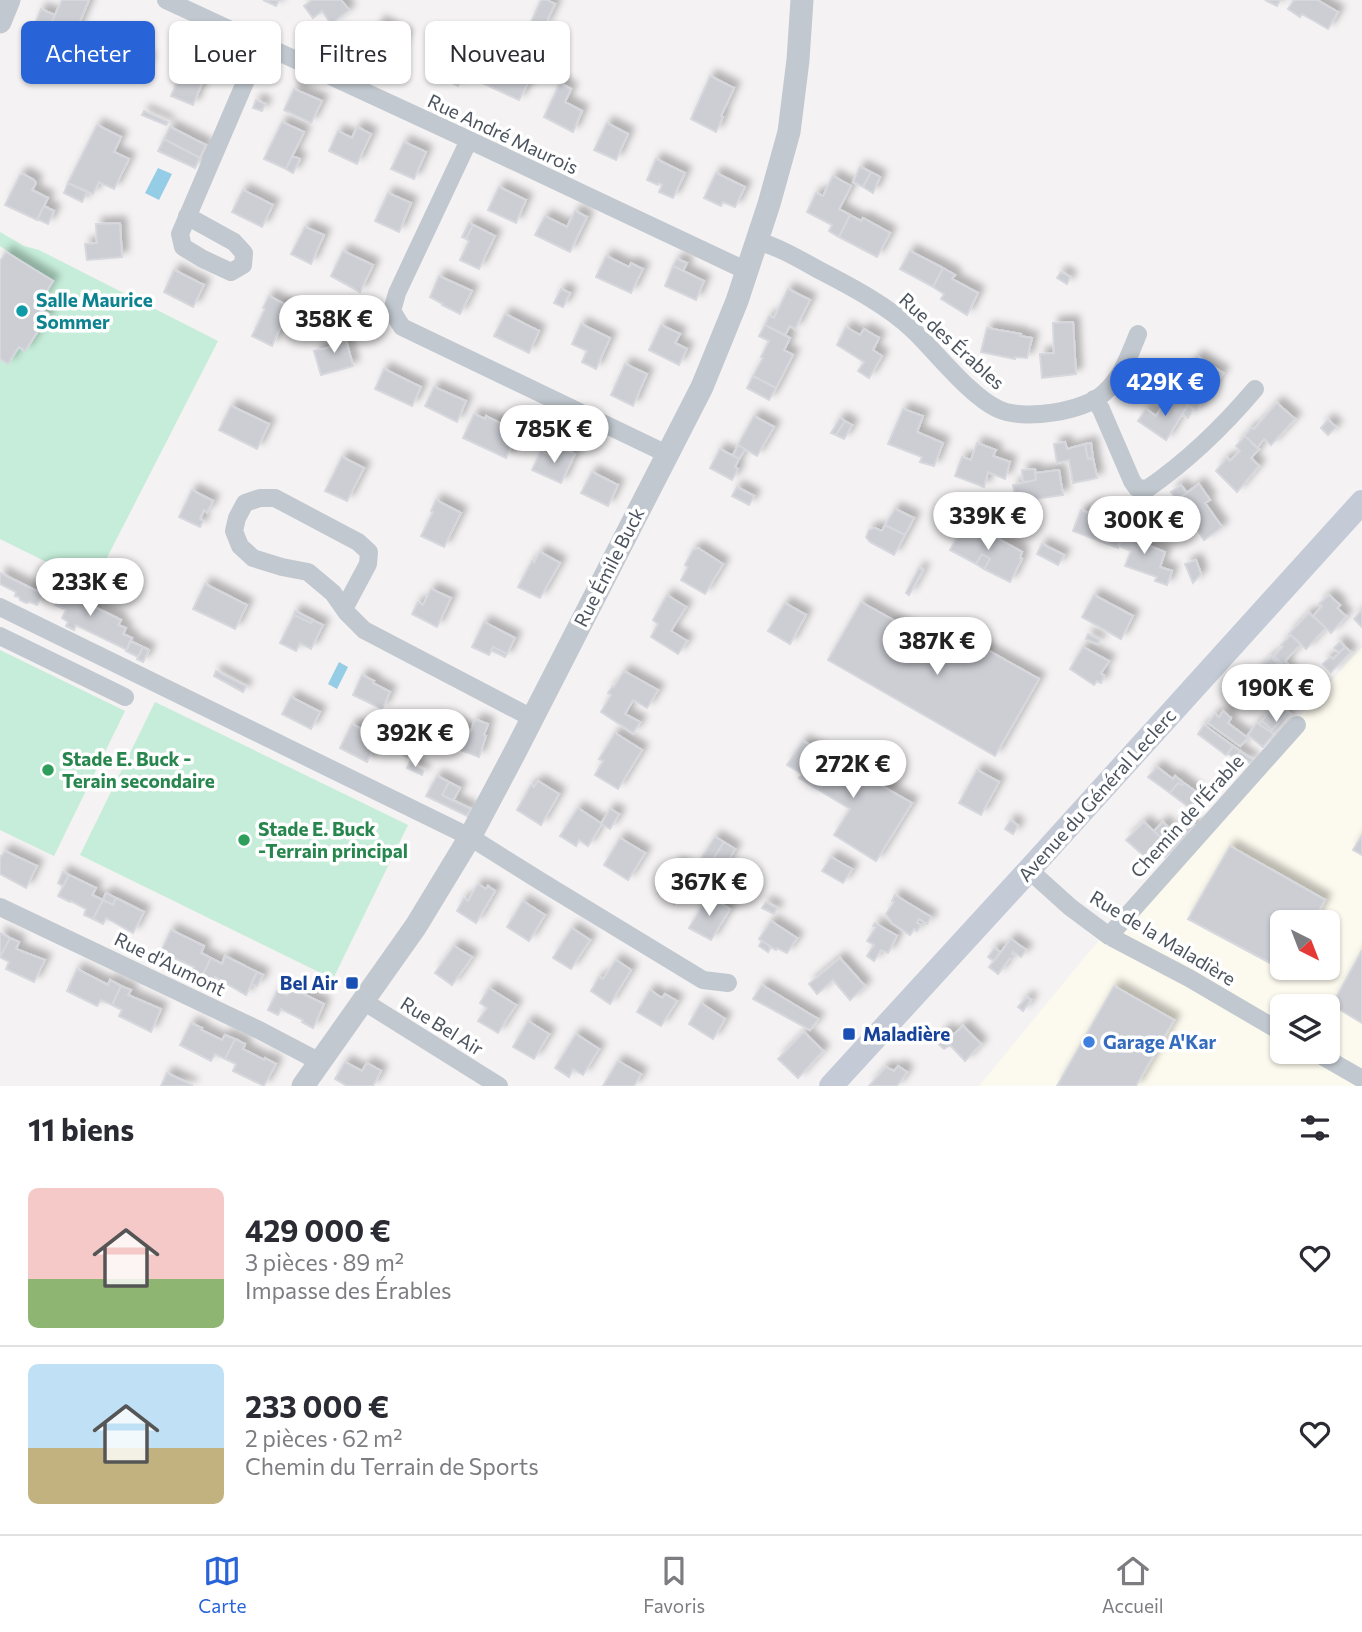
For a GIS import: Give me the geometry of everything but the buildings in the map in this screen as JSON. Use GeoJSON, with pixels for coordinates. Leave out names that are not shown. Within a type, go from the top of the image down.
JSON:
{"type":"FeatureCollection","features":[{"type":"Feature","properties":{"kind":"main road","name":"Avenue du Général Leclerc"},"geometry":{"type":"LineString","coordinates":[[831,1086],[1362,502]]}},
{"type":"Feature","properties":{"kind":"street"},"geometry":{"type":"LineString","coordinates":[[0,22],[9,0]]}},
{"type":"Feature","properties":{"kind":"street","name":"Rue André Maurois"},"geometry":{"type":"LineString","coordinates":[[166,0],[210,21]]}},
{"type":"Feature","properties":{"kind":"street","name":"Rue Émile Buck"},"geometry":{"type":"LineString","coordinates":[[303,1086],[416,926],[470,837],[702,387],[747,271],[789,132],[802,0]]}},
{"type":"Feature","properties":{"kind":"street","name":"Rue André Maurois"},"geometry":{"type":"LineString","coordinates":[[281,54],[747,271]]}},
{"type":"Feature","properties":{"kind":"street"},"geometry":{"type":"LineString","coordinates":[[187,216],[244,84]]}},
{"type":"Feature","properties":{"kind":"street"},"geometry":{"type":"LineString","coordinates":[[469,140],[397,293],[392,311],[402,327],[667,454]]}},
{"type":"Feature","properties":{"kind":"street","name":"Rue des Érables"},"geometry":{"type":"LineString","coordinates":[[757,240],[777,247],[862,293],[910,327],[980,397],[999,410],[1032,416],[1075,408],[1103,395],[1124,370],[1138,334]]}},
{"type":"Feature","properties":{"kind":"street"},"geometry":{"type":"LineString","coordinates":[[1094,399],[1101,409],[1132,481],[1137,488],[1147,489],[1174,471],[1211,439],[1255,389]]}},
{"type":"Feature","properties":{"kind":"street"},"geometry":{"type":"LineString","coordinates":[[344,610],[369,564],[369,552],[358,542],[275,498],[260,498],[245,503],[234,531],[240,546],[253,558],[308,572],[332,593],[344,610],[364,631],[532,718]]}},
{"type":"Feature","properties":{"kind":"street"},"geometry":{"type":"LineString","coordinates":[[0,607],[470,837],[703,980],[728,983]]}},
{"type":"Feature","properties":{"kind":"street"},"geometry":{"type":"LineString","coordinates":[[0,636],[125,697]]}},
{"type":"Feature","properties":{"kind":"street","name":"Chemin de l'Érable"},"geometry":{"type":"LineString","coordinates":[[1109,936],[1297,726]]}},
{"type":"Feature","properties":{"kind":"street","name":"Rue de la Maladière"},"geometry":{"type":"LineString","coordinates":[[1029,870],[1070,907],[1109,936],[1189,978],[1270,1025]]}},
{"type":"Feature","properties":{"kind":"street","name":"Rue d'Aumont"},"geometry":{"type":"LineString","coordinates":[[0,906],[320,1062]]}},
{"type":"Feature","properties":{"kind":"street","name":"Rue Bel Air"},"geometry":{"type":"LineString","coordinates":[[363,1001],[499,1086]]}},
{"type":"Feature","properties":{"kind":"street"},"geometry":{"type":"LineString","coordinates":[[1336,1064],[1362,1079]]}},
{"type":"Feature","properties":{"kind":"shaded area"},"geometry":{"type":"Polygon","coordinates":[[[1362,647],[1362,1086],[979,1086],[1089,952],[1362,647]]]}},
{"type":"Feature","properties":{"kind":"green space"},"geometry":{"type":"Polygon","coordinates":[[[0,232],[218,341],[93,585],[0,539],[0,359],[19,347],[26,351],[49,315],[37,307],[53,282],[0,246],[0,232]]]}},
{"type":"Feature","properties":{"kind":"green space","name":"Stade E. Buck - Terain secondaire"},"geometry":{"type":"Polygon","coordinates":[[[0,650],[125,711],[54,856],[0,830],[0,650]]]}},
{"type":"Feature","properties":{"kind":"green space","name":"Stade E. Buck -Terrain principal"},"geometry":{"type":"Polygon","coordinates":[[[155,702],[408,825],[333,979],[80,855],[155,702]]]}},
{"type":"Feature","properties":{"kind":"water"},"geometry":{"type":"Polygon","coordinates":[[[158,168],[172,174],[159,200],[145,193],[158,168]]]}},
{"type":"Feature","properties":{"kind":"water"},"geometry":{"type":"Polygon","coordinates":[[[339,662],[348,667],[337,689],[328,684],[339,662]]]}},
{"type":"Feature","properties":{"kind":"place","name":"Salle Maurice Sommer"},"geometry":{"type":"Point","coordinates":[22,311]}},
{"type":"Feature","properties":{"kind":"place","name":"Stade E. Buck - Terain secondaire"},"geometry":{"type":"Point","coordinates":[48,770]}},
{"type":"Feature","properties":{"kind":"place","name":"Stade E. Buck -Terrain principal"},"geometry":{"type":"Point","coordinates":[244,840]}},
{"type":"Feature","properties":{"kind":"place","name":"Bel Air"},"geometry":{"type":"Point","coordinates":[352,983]}},
{"type":"Feature","properties":{"kind":"place","name":"Maladière"},"geometry":{"type":"Point","coordinates":[849,1034]}},
{"type":"Feature","properties":{"kind":"place","name":"Garage A'Kar"},"geometry":{"type":"Point","coordinates":[1089,1042]}}]}
